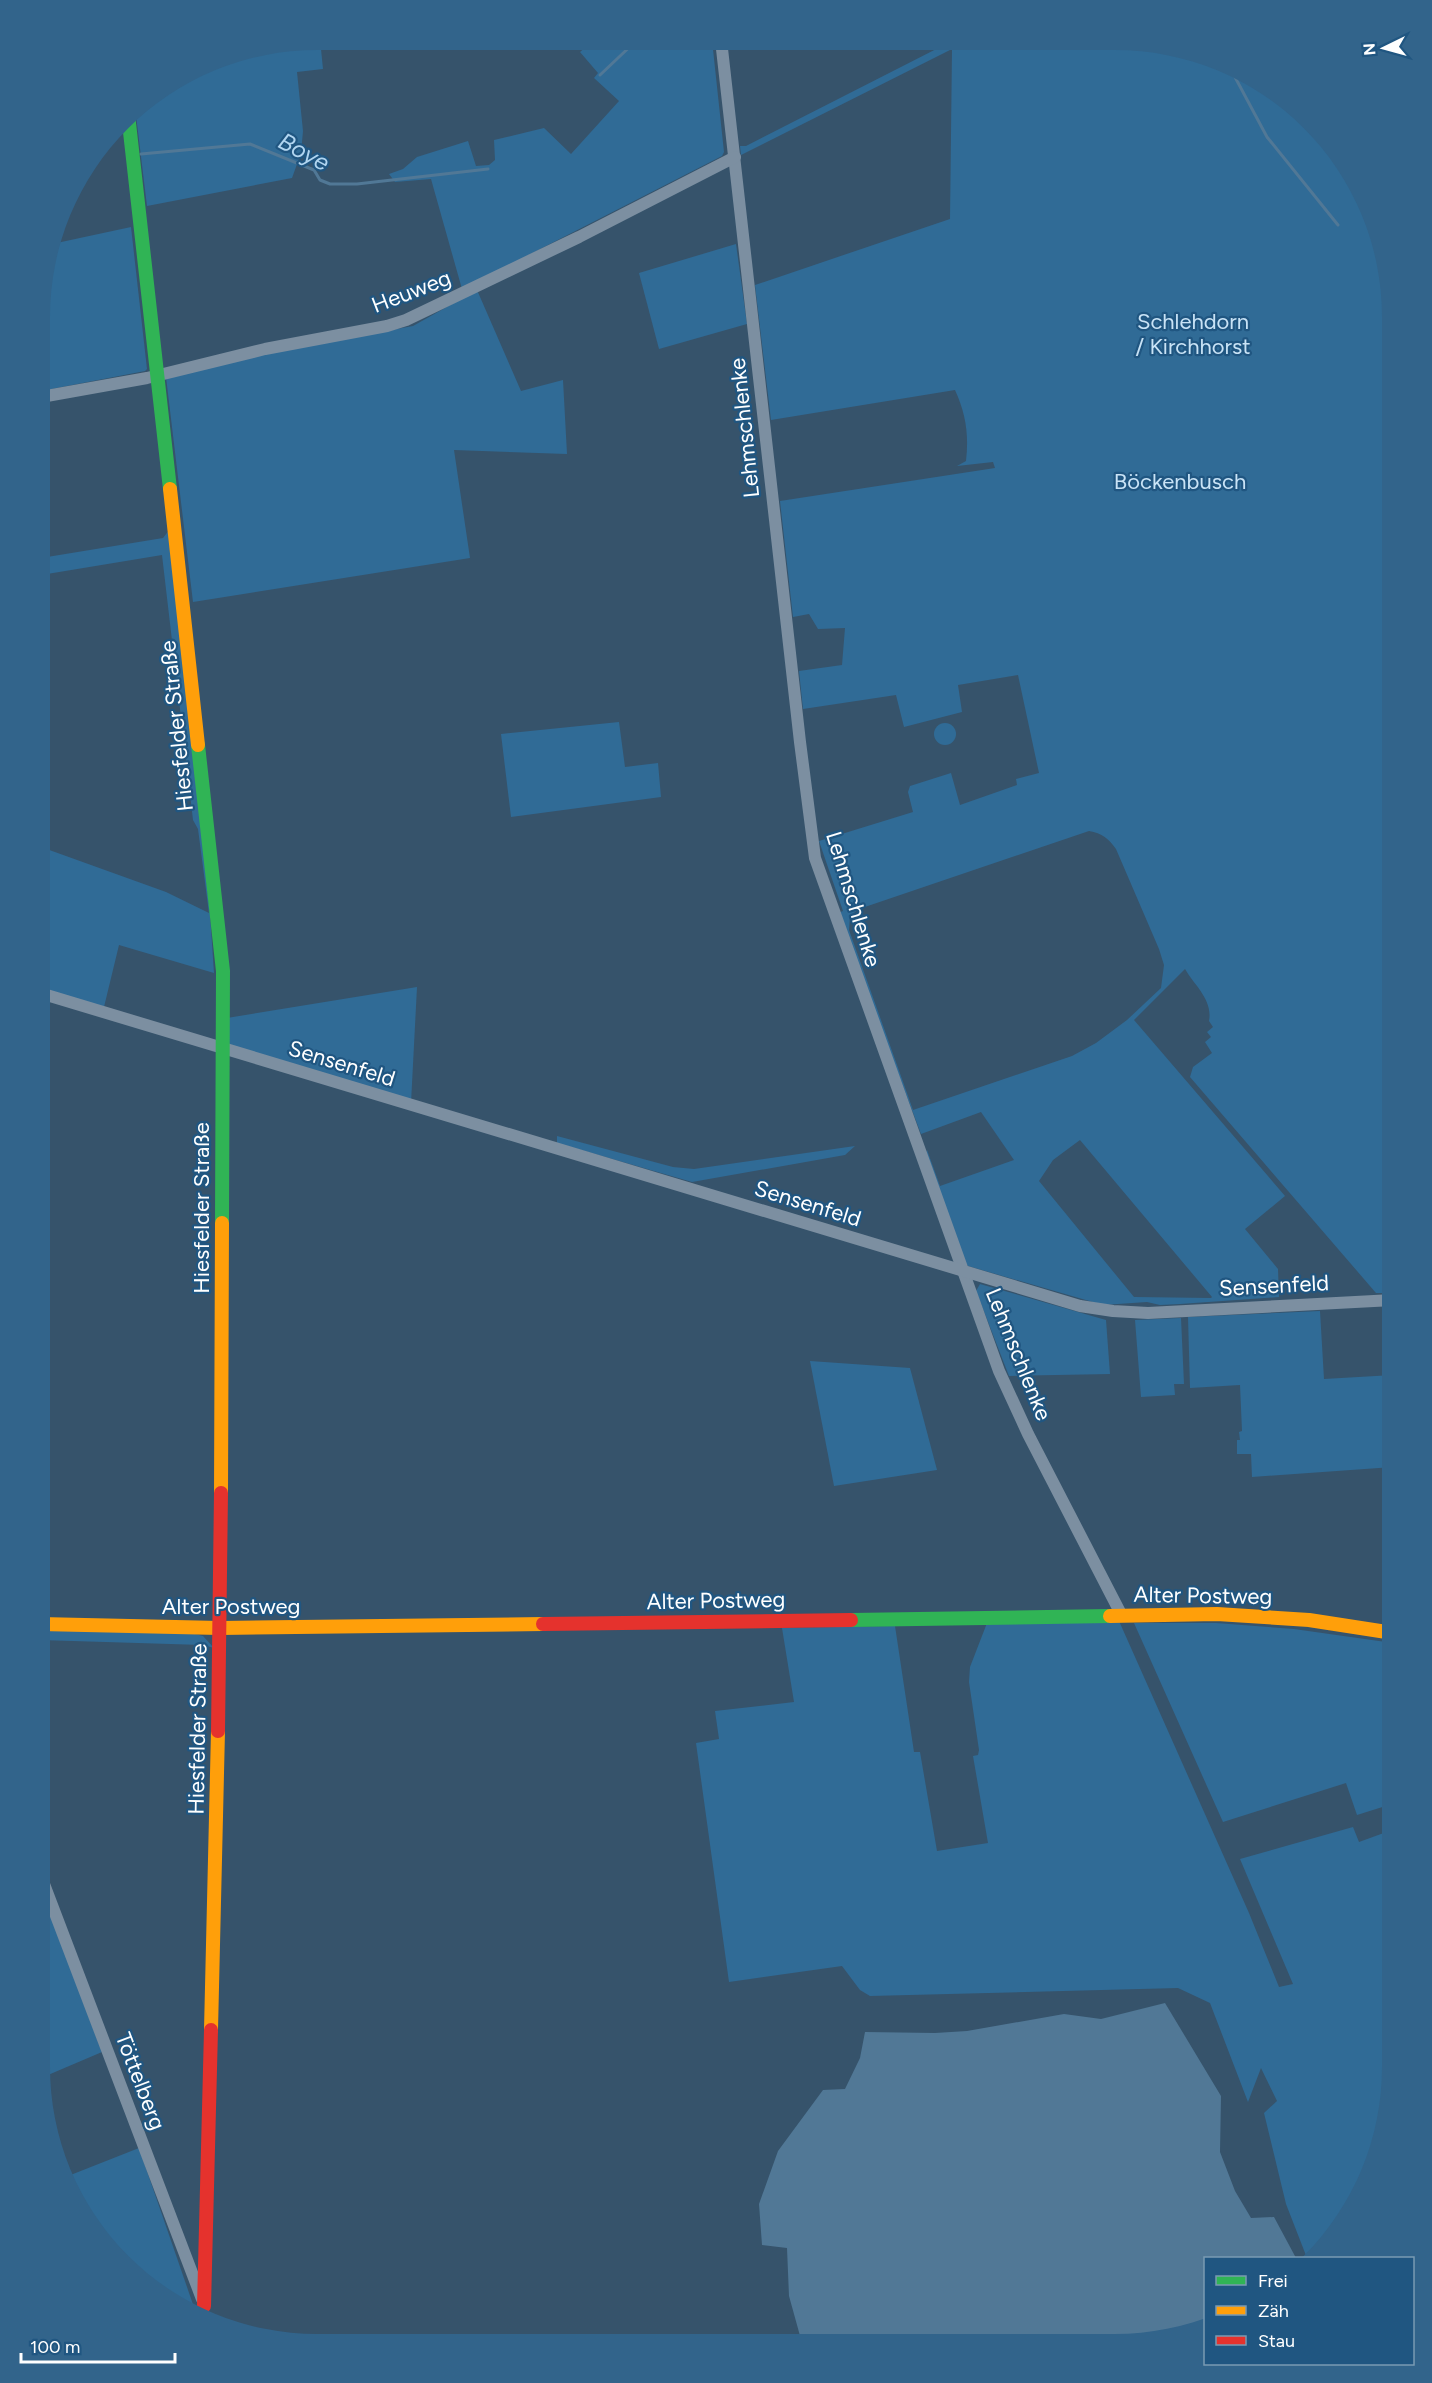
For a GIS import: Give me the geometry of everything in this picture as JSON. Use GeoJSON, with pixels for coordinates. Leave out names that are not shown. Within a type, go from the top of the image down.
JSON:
{"type":"FeatureCollection","features":[{"type":"Feature","properties":{"kind":"street","name":"Lehmschlenke"},"geometry":{"type":"LineString","coordinates":[[722,50],[815,858],[999,1371],[1028,1434],[1121,1614]]}},
{"type":"Feature","properties":{"kind":"street","name":"Hiesfelder Straße"},"geometry":{"type":"LineString","coordinates":[[129,127],[222,959],[220,1628],[204,2306]]}},
{"type":"Feature","properties":{"kind":"street","name":"Heuweg"},"geometry":{"type":"LineString","coordinates":[[50,395],[158,375],[265,349],[387,326],[406,320],[568,242],[735,157]]}},
{"type":"Feature","properties":{"kind":"street","name":"Sensenfeld"},"geometry":{"type":"LineString","coordinates":[[50,996],[1080,1306],[1113,1311],[1148,1312],[1382,1301]]}},
{"type":"Feature","properties":{"kind":"street","name":"Alter Postweg"},"geometry":{"type":"LineString","coordinates":[[50,1624],[220,1628],[1121,1614],[1255,1616],[1309,1620],[1382,1631]]}},
{"type":"Feature","properties":{"kind":"street","name":"Töttelberg"},"geometry":{"type":"LineString","coordinates":[[50,1900],[204,2306]]}},
{"type":"Feature","properties":{"kind":"green space"},"geometry":{"type":"Polygon","coordinates":[[[321,50],[323,69],[297,72],[303,131],[301,153],[292,178],[147,206],[137,119],[140,116],[183,85],[230,64],[281,52],[321,50]]]}},
{"type":"Feature","properties":{"kind":"green space"},"geometry":{"type":"Polygon","coordinates":[[[582,50],[713,50],[724,152],[722,156],[462,289],[431,179],[395,182],[389,174],[403,169],[417,157],[468,141],[476,166],[489,165],[495,160],[494,140],[544,128],[571,154],[619,101],[594,78],[598,73],[580,52],[582,50]]]}},
{"type":"Feature","properties":{"kind":"green space","name":"Böckenbusch"},"geometry":{"type":"Polygon","coordinates":[[[934,50],[950,50],[741,155],[740,146],[746,146],[934,50]]]}},
{"type":"Feature","properties":{"kind":"green space","name":"Böckenbusch"},"geometry":{"type":"Polygon","coordinates":[[[952,50],[1133,50],[1185,59],[1218,70],[1264,94],[1292,116],[1316,140],[1338,168],[1362,214],[1377,264],[1382,299],[1382,1293],[1376,1293],[1190,1077],[1193,1067],[1212,1053],[1205,1042],[1211,1037],[1207,1032],[1213,1027],[1209,1021],[1210,1013],[1206,1000],[1185,969],[1134,1020],[1285,1196],[1245,1229],[1278,1269],[1279,1297],[1160,1305],[1147,1302],[1103,1305],[968,1266],[964,1261],[926,1153],[927,1150],[940,1186],[1014,1160],[981,1112],[921,1134],[838,913],[843,911],[819,841],[913,812],[908,792],[910,786],[951,773],[960,805],[1017,785],[1016,779],[1039,773],[1018,675],[958,685],[962,712],[904,727],[896,695],[803,709],[799,671],[842,665],[845,628],[818,629],[809,614],[793,617],[780,501],[995,468],[993,462],[957,466],[966,461],[967,442],[964,416],[955,390],[771,420],[755,285],[950,219],[952,50]],[[1089,831],[859,909],[850,916],[849,930],[913,1110],[1072,1056],[1096,1043],[1127,1020],[1161,988],[1164,965],[1159,949],[1116,849],[1111,842],[1098,833],[1089,831]],[[1080,1140],[1053,1160],[1039,1181],[1134,1297],[1212,1297],[1080,1140]]]}},
{"type":"Feature","properties":{"kind":"green space"},"geometry":{"type":"Polygon","coordinates":[[[131,227],[147,369],[145,371],[50,389],[50,299],[60,242],[131,227]]]}},
{"type":"Feature","properties":{"kind":"green space"},"geometry":{"type":"Polygon","coordinates":[[[736,244],[747,324],[659,349],[639,273],[736,244]]]}},
{"type":"Feature","properties":{"kind":"green space"},"geometry":{"type":"Polygon","coordinates":[[[477,290],[521,391],[563,380],[567,454],[454,450],[470,558],[193,602],[166,377],[228,360],[413,326],[477,290]]]}},
{"type":"Feature","properties":{"kind":"green space"},"geometry":{"type":"Polygon","coordinates":[[[170,529],[210,914],[214,973],[119,945],[104,1007],[50,991],[50,850],[166,892],[209,913],[198,829],[193,820],[162,555],[50,574],[50,557],[163,538],[170,529]]]}},
{"type":"Feature","properties":{"kind":"green space"},"geometry":{"type":"Polygon","coordinates":[[[619,722],[625,767],[658,763],[661,797],[511,817],[501,734],[619,722]]]}},
{"type":"Feature","properties":{"kind":"green space"},"geometry":{"type":"Polygon","coordinates":[[[945,723],[953,726],[956,734],[953,742],[945,745],[937,742],[934,734],[937,726],[945,723]]]}},
{"type":"Feature","properties":{"kind":"green space"},"geometry":{"type":"Polygon","coordinates":[[[417,987],[411,1103],[227,1050],[227,1018],[417,987]]]}},
{"type":"Feature","properties":{"kind":"green space"},"geometry":{"type":"Polygon","coordinates":[[[557,1136],[673,1167],[694,1169],[855,1146],[845,1155],[692,1182],[557,1143],[557,1136]]]}},
{"type":"Feature","properties":{"kind":"green space"},"geometry":{"type":"Polygon","coordinates":[[[980,1284],[1106,1320],[1110,1374],[1009,1376],[976,1291],[980,1284]]]}},
{"type":"Feature","properties":{"kind":"green space"},"geometry":{"type":"Polygon","coordinates":[[[1320,1311],[1324,1379],[1382,1376],[1382,1468],[1252,1477],[1251,1454],[1237,1454],[1237,1440],[1240,1440],[1239,1432],[1242,1431],[1240,1385],[1190,1388],[1188,1317],[1320,1311]]]}},
{"type":"Feature","properties":{"kind":"green space"},"geometry":{"type":"Polygon","coordinates":[[[1181,1318],[1184,1384],[1174,1384],[1175,1395],[1141,1397],[1135,1320],[1181,1318]]]}},
{"type":"Feature","properties":{"kind":"green space"},"geometry":{"type":"Polygon","coordinates":[[[810,1361],[910,1368],[937,1470],[834,1486],[810,1361]]]}},
{"type":"Feature","properties":{"kind":"green space"},"geometry":{"type":"Polygon","coordinates":[[[1119,1621],[1249,1913],[1279,1987],[1293,1984],[1240,1859],[1353,1827],[1359,1842],[1382,1834],[1382,2084],[1377,2119],[1368,2153],[1355,2185],[1338,2215],[1305,2254],[1286,2204],[1264,2113],[1277,2101],[1261,2068],[1248,2102],[1210,2003],[1178,1988],[870,1996],[860,1990],[842,1966],[729,1982],[696,1743],[719,1739],[715,1711],[794,1702],[782,1628],[895,1626],[914,1752],[920,1752],[937,1851],[988,1843],[973,1756],[978,1755],[979,1750],[969,1682],[970,1667],[987,1623],[1119,1621]]]}},
{"type":"Feature","properties":{"kind":"green space"},"geometry":{"type":"Polygon","coordinates":[[[1134,1623],[1216,1623],[1294,1629],[1382,1641],[1382,1807],[1357,1815],[1346,1783],[1223,1822],[1134,1623]]]}},
{"type":"Feature","properties":{"kind":"green space"},"geometry":{"type":"Polygon","coordinates":[[[50,1629],[195,1634],[203,1636],[214,1648],[203,1645],[50,1640],[50,1629]]]}},
{"type":"Feature","properties":{"kind":"green space"},"geometry":{"type":"Polygon","coordinates":[[[50,1915],[102,2052],[50,2074],[50,1915]]]}},
{"type":"Feature","properties":{"kind":"green space"},"geometry":{"type":"Polygon","coordinates":[[[139,2148],[193,2303],[168,2289],[140,2267],[116,2243],[94,2215],[72,2174],[139,2148]]]}},
{"type":"Feature","properties":{"kind":"shaded area"},"geometry":{"type":"Polygon","coordinates":[[[1165,2003],[1221,2096],[1220,2152],[1235,2191],[1251,2218],[1274,2217],[1295,2257],[1204,2257],[1204,2318],[1151,2331],[1116,2334],[800,2334],[789,2296],[787,2248],[762,2245],[759,2204],[778,2151],[823,2090],[845,2089],[860,2058],[865,2032],[967,2031],[1064,2014],[1101,2019],[1165,2003]]]}},
{"type":"Feature","properties":{"kind":"waterway","name":"Boye"},"geometry":{"type":"LineString","coordinates":[[600,75],[626,50]]}},
{"type":"Feature","properties":{"kind":"waterway"},"geometry":{"type":"LineString","coordinates":[[1235,78],[1267,137],[1338,225]]}},
{"type":"Feature","properties":{"kind":"waterway","name":"Boye"},"geometry":{"type":"LineString","coordinates":[[141,154],[250,144],[314,170],[320,180],[330,184],[357,184],[488,169]]}},
{"type":"Feature","properties":{"kind":"traffic: fast"},"geometry":{"type":"LineString","coordinates":[[129,127],[170,489]]}},
{"type":"Feature","properties":{"kind":"traffic: fast"},"geometry":{"type":"LineString","coordinates":[[198,745],[223,971],[222,1223]]}},
{"type":"Feature","properties":{"kind":"traffic: fast"},"geometry":{"type":"LineString","coordinates":[[851,1620],[1110,1616]]}},
{"type":"Feature","properties":{"kind":"traffic: slow"},"geometry":{"type":"LineString","coordinates":[[170,489],[198,745]]}},
{"type":"Feature","properties":{"kind":"traffic: slow"},"geometry":{"type":"LineString","coordinates":[[221,1493],[222,1223]]}},
{"type":"Feature","properties":{"kind":"traffic: slow"},"geometry":{"type":"LineString","coordinates":[[1110,1616],[1217,1614],[1309,1620],[1382,1631]]}},
{"type":"Feature","properties":{"kind":"traffic: slow"},"geometry":{"type":"LineString","coordinates":[[50,1624],[220,1628],[543,1624]]}},
{"type":"Feature","properties":{"kind":"traffic: slow"},"geometry":{"type":"LineString","coordinates":[[211,2030],[218,1731]]}},
{"type":"Feature","properties":{"kind":"traffic: jam"},"geometry":{"type":"LineString","coordinates":[[218,1731],[221,1493]]}},
{"type":"Feature","properties":{"kind":"traffic: jam"},"geometry":{"type":"LineString","coordinates":[[543,1624],[851,1620]]}},
{"type":"Feature","properties":{"kind":"traffic: jam"},"geometry":{"type":"LineString","coordinates":[[204,2306],[211,2030]]}},
{"type":"Feature","properties":{"kind":"park label","name":"Schlehdorn / Kirchhorst"},"geometry":{"type":"Point","coordinates":[1193,334]}}]}
